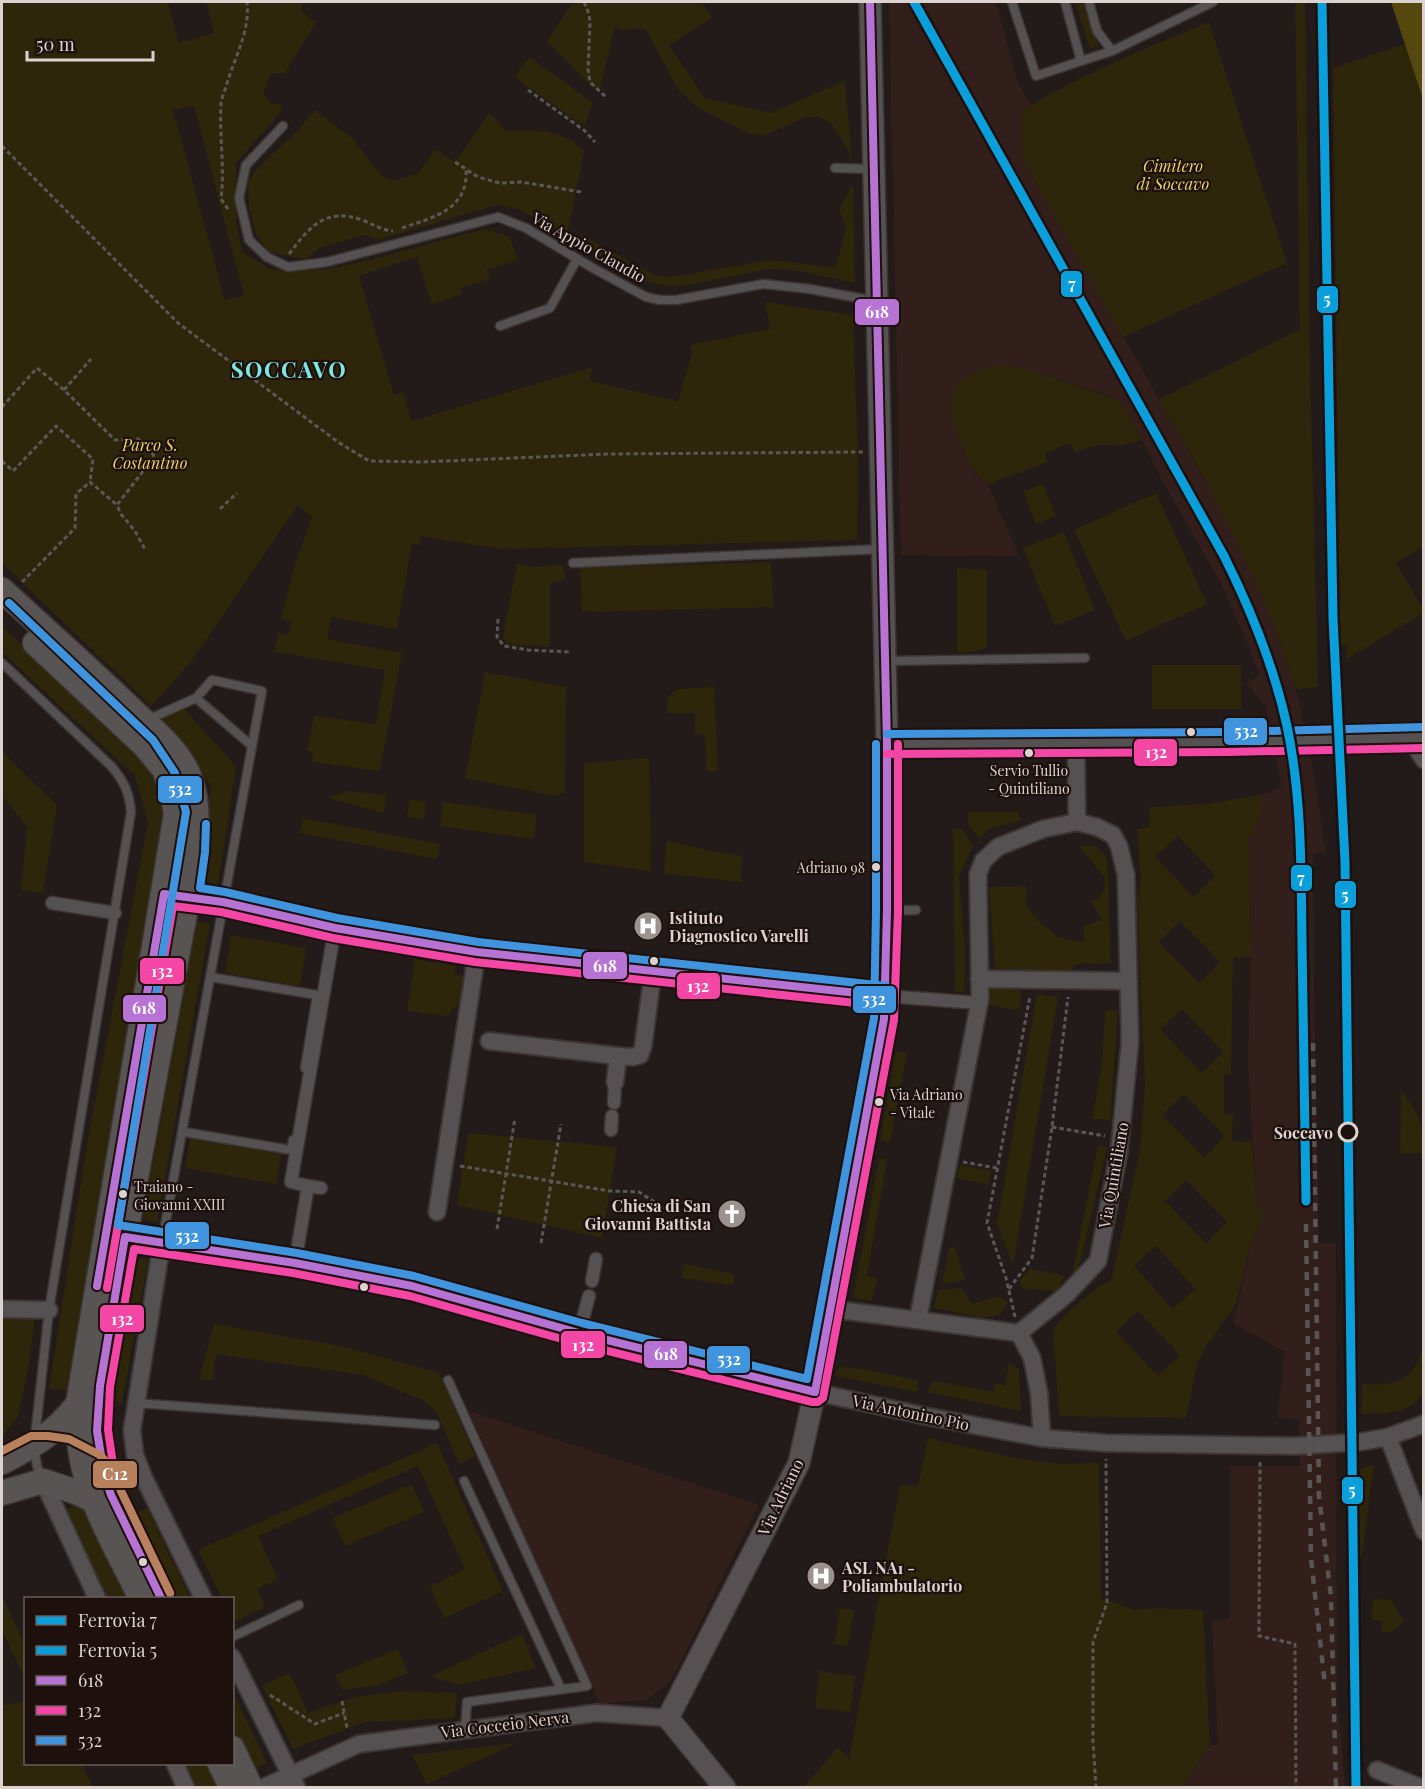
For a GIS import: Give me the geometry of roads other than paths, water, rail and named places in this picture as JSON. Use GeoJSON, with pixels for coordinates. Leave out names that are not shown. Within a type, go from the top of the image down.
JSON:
{"type":"FeatureCollection","features":[{"type":"Feature","properties":{"kind":"main road"},"geometry":{"type":"LineString","coordinates":[[4,599],[169,745],[189,775],[196,802],[195,851],[188,897],[78,1404],[81,1455],[95,1501],[140,1597]]}},
{"type":"Feature","properties":{"kind":"main road"},"geometry":{"type":"LineString","coordinates":[[4,599],[145,746],[164,770],[172,790],[176,814],[115,1235],[97,1431],[104,1474],[111,1495],[160,1597]]}},
{"type":"Feature","properties":{"kind":"main road"},"geometry":{"type":"LineString","coordinates":[[164,894],[188,897]]}},
{"type":"Feature","properties":{"kind":"main road"},"geometry":{"type":"LineString","coordinates":[[2,1462],[34,1446],[56,1429],[78,1404]]}},
{"type":"Feature","properties":{"kind":"main road"},"geometry":{"type":"LineString","coordinates":[[2,1492],[43,1481],[67,1468],[81,1455],[97,1431]]}},
{"type":"Feature","properties":{"kind":"main road"},"geometry":{"type":"LineString","coordinates":[[34,1446],[47,1446],[81,1455],[104,1474]]}},
{"type":"Feature","properties":{"kind":"main road"},"geometry":{"type":"LineString","coordinates":[[43,1481],[95,1501]]}},
{"type":"Feature","properties":{"kind":"main road"},"geometry":{"type":"LineString","coordinates":[[234,1752],[251,1788]]}},
{"type":"Feature","properties":{"kind":"main road"},"geometry":{"type":"LineString","coordinates":[[220,1765],[232,1788]]}},
{"type":"Feature","properties":{"kind":"street","name":"Via Adriano"},"geometry":{"type":"LineString","coordinates":[[668,1718],[799,1463],[831,1309],[884,1019],[887,911],[887,744],[870,2]]}},
{"type":"Feature","properties":{"kind":"street"},"geometry":{"type":"LineString","coordinates":[[887,744],[1227,742],[1417,737],[1424,760]]}},
{"type":"Feature","properties":{"kind":"street"},"geometry":{"type":"LineString","coordinates":[[1076,743],[1077,822]]}},
{"type":"Feature","properties":{"kind":"street","name":"Via Quintiliano"},"geometry":{"type":"LineString","coordinates":[[918,1319],[978,1003],[978,874],[983,861],[998,847],[1043,829],[1077,822],[1097,827],[1113,835],[1119,846],[1126,875],[1130,1042],[1121,1139],[1098,1261],[1067,1294],[1019,1334]]}},
{"type":"Feature","properties":{"kind":"street"},"geometry":{"type":"LineString","coordinates":[[188,897],[223,902],[335,928],[477,952],[885,996],[978,1003]]}},
{"type":"Feature","properties":{"kind":"street"},"geometry":{"type":"LineString","coordinates":[[52,903],[115,913]]}},
{"type":"Feature","properties":{"kind":"street"},"geometry":{"type":"LineString","coordinates":[[321,1188],[291,1182],[335,928]]}},
{"type":"Feature","properties":{"kind":"street"},"geometry":{"type":"LineString","coordinates":[[437,1212],[477,952]]}},
{"type":"Feature","properties":{"kind":"street"},"geometry":{"type":"LineString","coordinates":[[489,1041],[633,1058],[640,1055],[643,1047],[653,972]]}},
{"type":"Feature","properties":{"kind":"street"},"geometry":{"type":"LineString","coordinates":[[979,979],[1129,981]]}},
{"type":"Feature","properties":{"kind":"street"},"geometry":{"type":"LineString","coordinates":[[611,1130],[618,1056]]}},
{"type":"Feature","properties":{"kind":"street"},"geometry":{"type":"LineString","coordinates":[[295,1263],[308,1186]]}},
{"type":"Feature","properties":{"kind":"street","name":"Via Antonino Pio"},"geometry":{"type":"LineString","coordinates":[[115,1235],[295,1263],[412,1286],[579,1333],[815,1392],[1042,1438],[1106,1443],[1260,1445],[1360,1442],[1388,1437],[1424,1424]]}},
{"type":"Feature","properties":{"kind":"street"},"geometry":{"type":"LineString","coordinates":[[162,1242],[132,1430],[135,1455],[157,1506],[202,1597]]}},
{"type":"Feature","properties":{"kind":"street"},"geometry":{"type":"LineString","coordinates":[[592,1281],[596,1259]]}},
{"type":"Feature","properties":{"kind":"street"},"geometry":{"type":"LineString","coordinates":[[579,1333],[589,1296]]}},
{"type":"Feature","properties":{"kind":"street"},"geometry":{"type":"LineString","coordinates":[[2,1309],[49,1310]]}},
{"type":"Feature","properties":{"kind":"street"},"geometry":{"type":"LineString","coordinates":[[831,1309],[1019,1334],[1032,1358],[1039,1393],[1042,1438]]}},
{"type":"Feature","properties":{"kind":"street"},"geometry":{"type":"LineString","coordinates":[[1388,1437],[1424,1531]]}},
{"type":"Feature","properties":{"kind":"street"},"geometry":{"type":"LineString","coordinates":[[43,1481],[96,1597]]}},
{"type":"Feature","properties":{"kind":"street"},"geometry":{"type":"LineString","coordinates":[[234,1662],[294,1781]]}},
{"type":"Feature","properties":{"kind":"street","name":"Via Cocceio Nerva"},"geometry":{"type":"LineString","coordinates":[[262,1788],[294,1781],[359,1744],[596,1713],[668,1718]]}},
{"type":"Feature","properties":{"kind":"street"},"geometry":{"type":"LineString","coordinates":[[668,1718],[726,1788]]}},
{"type":"Feature","properties":{"kind":"street"},"geometry":{"type":"LineString","coordinates":[[175,1765],[186,1788]]}},
{"type":"Feature","properties":{"kind":"street"},"geometry":{"type":"LineString","coordinates":[[1377,1770],[1422,1788]]}},
{"type":"Feature","properties":{"kind":"lane"},"geometry":{"type":"LineString","coordinates":[[1012,2],[1036,76],[1112,51],[1213,2]]}},
{"type":"Feature","properties":{"kind":"lane"},"geometry":{"type":"LineString","coordinates":[[1065,2],[1081,61]]}},
{"type":"Feature","properties":{"kind":"lane"},"geometry":{"type":"LineString","coordinates":[[1089,2],[1097,31],[1112,51]]}},
{"type":"Feature","properties":{"kind":"lane","name":"Via Appio Claudio"},"geometry":{"type":"LineString","coordinates":[[283,126],[246,165],[239,198],[249,240],[267,257],[288,267],[327,262],[498,216],[526,228],[646,297],[676,300],[764,284],[810,289],[876,301]]}},
{"type":"Feature","properties":{"kind":"lane"},"geometry":{"type":"LineString","coordinates":[[835,168],[875,169]]}},
{"type":"Feature","properties":{"kind":"lane"},"geometry":{"type":"LineString","coordinates":[[500,326],[550,308],[577,259]]}},
{"type":"Feature","properties":{"kind":"lane"},"geometry":{"type":"LineString","coordinates":[[573,562],[882,549]]}},
{"type":"Feature","properties":{"kind":"lane"},"geometry":{"type":"LineString","coordinates":[[885,661],[1085,658]]}},
{"type":"Feature","properties":{"kind":"lane"},"geometry":{"type":"LineString","coordinates":[[2,663],[112,767],[125,782],[132,812],[49,1310],[34,1446],[37,1466],[43,1481]]}},
{"type":"Feature","properties":{"kind":"lane"},"geometry":{"type":"LineString","coordinates":[[144,722],[196,698],[212,680],[262,691],[184,1132],[162,1242]]}},
{"type":"Feature","properties":{"kind":"lane"},"geometry":{"type":"LineString","coordinates":[[196,698],[252,746]]}},
{"type":"Feature","properties":{"kind":"lane"},"geometry":{"type":"LineString","coordinates":[[887,911],[916,910]]}},
{"type":"Feature","properties":{"kind":"lane"},"geometry":{"type":"LineString","coordinates":[[184,1132],[291,1150],[317,995],[210,977]]}},
{"type":"Feature","properties":{"kind":"lane"},"geometry":{"type":"LineString","coordinates":[[448,1380],[588,1686],[467,1702],[465,1730]]}},
{"type":"Feature","properties":{"kind":"lane"},"geometry":{"type":"LineString","coordinates":[[136,1403],[435,1425]]}},
{"type":"Feature","properties":{"kind":"lane"},"geometry":{"type":"LineString","coordinates":[[464,1481],[561,1689]]}},
{"type":"Feature","properties":{"kind":"lane"},"geometry":{"type":"LineString","coordinates":[[234,1636],[299,1605]]}},
{"type":"Feature","properties":{"kind":"railway"},"geometry":{"type":"LineString","coordinates":[[1313,1043],[1319,1496],[1331,1597],[1336,1788]]}},
{"type":"Feature","properties":{"kind":"railway"},"geometry":{"type":"LineString","coordinates":[[1306,1224],[1311,1558],[1325,1685]]}},
{"type":"Feature","properties":{"kind":"rail line","name":"7"},"geometry":{"type":"LineString","coordinates":[[914,2],[1224,556],[1268,660],[1282,704],[1292,753],[1300,834],[1306,1201]]}},
{"type":"Feature","properties":{"kind":"rail line","name":"5"},"geometry":{"type":"LineString","coordinates":[[1322,2],[1333,618],[1345,862],[1356,1788]]}},
{"type":"Feature","properties":{"kind":"place","name":"Servio Tullio - Quintiliano"},"geometry":{"type":"Point","coordinates":[1029,753]}},
{"type":"Feature","properties":{"kind":"place","name":"Adriano 98"},"geometry":{"type":"Point","coordinates":[876,867]}},
{"type":"Feature","properties":{"kind":"place","name":"Istituto Diagnostico Varelli"},"geometry":{"type":"Point","coordinates":[648,926]}},
{"type":"Feature","properties":{"kind":"place","name":"Via Adriano - Vitale"},"geometry":{"type":"Point","coordinates":[879,1102]}},
{"type":"Feature","properties":{"kind":"place","name":"Soccavo"},"geometry":{"type":"Point","coordinates":[1348,1132]}},
{"type":"Feature","properties":{"kind":"place","name":"Traiano - Giovanni XXIII"},"geometry":{"type":"Point","coordinates":[123,1194]}},
{"type":"Feature","properties":{"kind":"place","name":"Chiesa di San Giovanni Battista"},"geometry":{"type":"Point","coordinates":[732,1214]}},
{"type":"Feature","properties":{"kind":"place","name":"ASL NA1 - Poliambulatorio"},"geometry":{"type":"Point","coordinates":[821,1576]}},
{"type":"Feature","properties":{"kind":"district","name":"SOCCAVO"},"geometry":{"type":"Point","coordinates":[289,369]}},
{"type":"Feature","properties":{"kind":"park label","name":"Cimitero di Soccavo"},"geometry":{"type":"Point","coordinates":[1173,174]}},
{"type":"Feature","properties":{"kind":"park label","name":"Parco S. Costantino"},"geometry":{"type":"Point","coordinates":[150,453]}}]}
